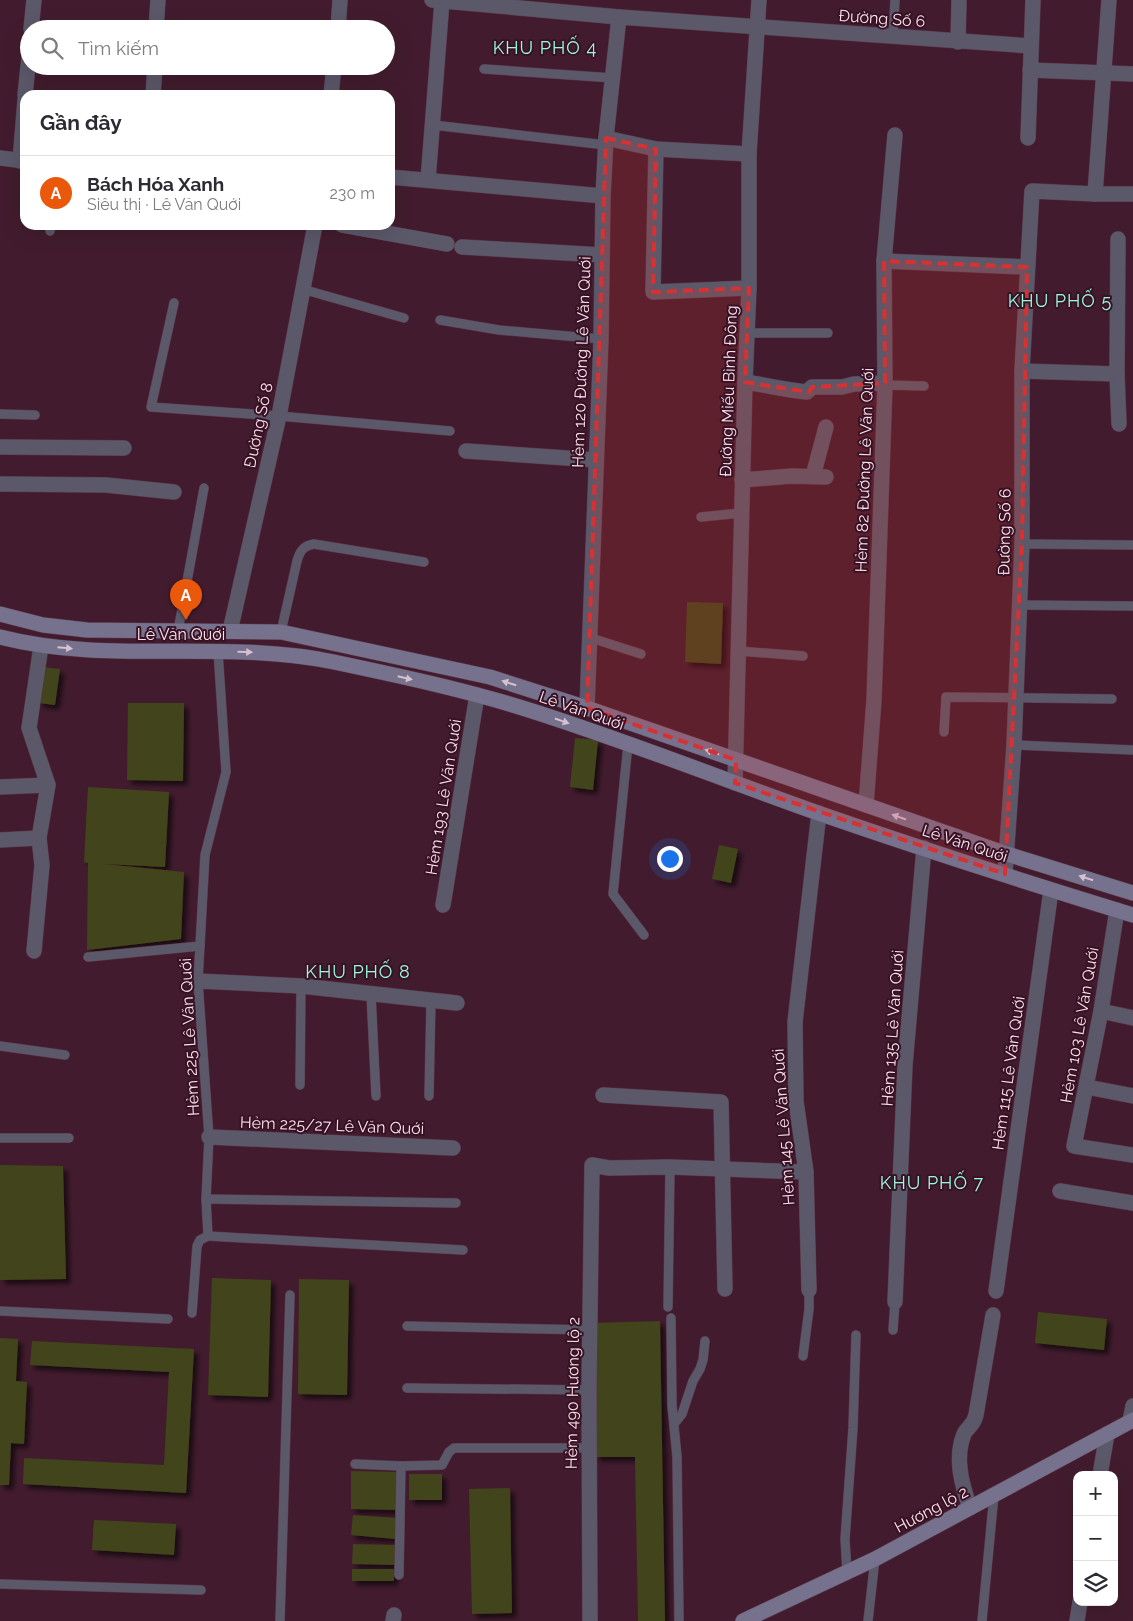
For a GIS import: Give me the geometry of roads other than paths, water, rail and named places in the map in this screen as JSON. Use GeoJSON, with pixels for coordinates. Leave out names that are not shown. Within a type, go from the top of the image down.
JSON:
{"type":"FeatureCollection","features":[{"type":"Feature","properties":{"kind":"main road","name":"Lê Văn Quới"},"geometry":{"type":"LineString","coordinates":[[0,614],[43,624],[80,629],[281,632],[490,677],[587,708],[1007,854],[1133,892]]}},
{"type":"Feature","properties":{"kind":"main road","name":"Lê Văn Quới"},"geometry":{"type":"LineString","coordinates":[[0,637],[41,646],[116,651],[218,651],[290,656],[331,662],[477,695],[529,710],[924,848],[1133,915]]}},
{"type":"Feature","properties":{"kind":"main road","name":"Hương lộ 2"},"geometry":{"type":"LineString","coordinates":[[743,1621],[875,1559],[1131,1421]]}},
{"type":"Feature","properties":{"kind":"street"},"geometry":{"type":"LineString","coordinates":[[32,20],[34,0]]}},
{"type":"Feature","properties":{"kind":"street"},"geometry":{"type":"LineString","coordinates":[[157,20],[158,0]]}},
{"type":"Feature","properties":{"kind":"street"},"geometry":{"type":"LineString","coordinates":[[339,20],[340,0]]}},
{"type":"Feature","properties":{"kind":"street"},"geometry":{"type":"LineString","coordinates":[[428,180],[433,125],[438,0]]}},
{"type":"Feature","properties":{"kind":"street","name":"Đường Số 6"},"geometry":{"type":"LineString","coordinates":[[438,0],[559,5],[619,17],[1031,46]]}},
{"type":"Feature","properties":{"kind":"street","name":"Đường Miếu Bình Đông"},"geometry":{"type":"LineString","coordinates":[[735,783],[742,480],[749,288],[749,154],[759,0]]}},
{"type":"Feature","properties":{"kind":"street"},"geometry":{"type":"LineString","coordinates":[[958,42],[959,0]]}},
{"type":"Feature","properties":{"kind":"street"},"geometry":{"type":"LineString","coordinates":[[1028,138],[1033,0]]}},
{"type":"Feature","properties":{"kind":"street"},"geometry":{"type":"LineString","coordinates":[[1109,0],[1095,194],[1133,194]]}},
{"type":"Feature","properties":{"kind":"street","name":"Hẻm 120 Đường Lê Văn Quới"},"geometry":{"type":"LineString","coordinates":[[587,708],[588,637],[601,339],[603,196],[606,142],[619,17]]}},
{"type":"Feature","properties":{"kind":"street"},"geometry":{"type":"LineString","coordinates":[[1030,70],[1133,74]]}},
{"type":"Feature","properties":{"kind":"street"},"geometry":{"type":"LineString","coordinates":[[26,90],[28,75]]}},
{"type":"Feature","properties":{"kind":"street"},"geometry":{"type":"LineString","coordinates":[[153,90],[154,75]]}},
{"type":"Feature","properties":{"kind":"street"},"geometry":{"type":"LineString","coordinates":[[332,90],[333,75]]}},
{"type":"Feature","properties":{"kind":"street","name":"Hẻm 82 Đường Lê Văn Quới"},"geometry":{"type":"LineString","coordinates":[[866,805],[874,700],[885,384],[884,261],[895,136]]}},
{"type":"Feature","properties":{"kind":"street"},"geometry":{"type":"LineString","coordinates":[[606,142],[656,149],[749,154]]}},
{"type":"Feature","properties":{"kind":"street"},"geometry":{"type":"LineString","coordinates":[[656,149],[653,292],[749,288]]}},
{"type":"Feature","properties":{"kind":"street"},"geometry":{"type":"LineString","coordinates":[[0,158],[20,161]]}},
{"type":"Feature","properties":{"kind":"street"},"geometry":{"type":"LineString","coordinates":[[395,177],[603,196]]}},
{"type":"Feature","properties":{"kind":"street","name":"Đường Số 6"},"geometry":{"type":"LineString","coordinates":[[1005,874],[1014,746],[1022,544],[1022,371],[1032,191],[1095,194]]}},
{"type":"Feature","properties":{"kind":"street","name":"Đường Số 8"},"geometry":{"type":"LineString","coordinates":[[230,631],[278,416],[314,230]]}},
{"type":"Feature","properties":{"kind":"street"},"geometry":{"type":"LineString","coordinates":[[370,230],[447,244]]}},
{"type":"Feature","properties":{"kind":"street"},"geometry":{"type":"LineString","coordinates":[[1118,239],[1117,374],[1119,424]]}},
{"type":"Feature","properties":{"kind":"street"},"geometry":{"type":"LineString","coordinates":[[462,247],[602,255]]}},
{"type":"Feature","properties":{"kind":"street"},"geometry":{"type":"LineString","coordinates":[[884,261],[1027,268]]}},
{"type":"Feature","properties":{"kind":"street"},"geometry":{"type":"LineString","coordinates":[[1022,371],[1117,374]]}},
{"type":"Feature","properties":{"kind":"street"},"geometry":{"type":"LineString","coordinates":[[745,382],[807,392],[812,387],[885,384]]}},
{"type":"Feature","properties":{"kind":"street"},"geometry":{"type":"LineString","coordinates":[[742,480],[785,476],[820,476],[826,427]]}},
{"type":"Feature","properties":{"kind":"street"},"geometry":{"type":"LineString","coordinates":[[0,447],[124,448]]}},
{"type":"Feature","properties":{"kind":"street"},"geometry":{"type":"LineString","coordinates":[[466,451],[596,460]]}},
{"type":"Feature","properties":{"kind":"street"},"geometry":{"type":"LineString","coordinates":[[0,484],[106,485],[174,492]]}},
{"type":"Feature","properties":{"kind":"street"},"geometry":{"type":"LineString","coordinates":[[34,951],[42,865],[39,838],[48,785],[29,728],[41,646]]}},
{"type":"Feature","properties":{"kind":"street","name":"Hẻm 193 Lê Văn Quới"},"geometry":{"type":"LineString","coordinates":[[443,905],[477,695]]}},
{"type":"Feature","properties":{"kind":"street"},"geometry":{"type":"LineString","coordinates":[[0,786],[48,785]]}},
{"type":"Feature","properties":{"kind":"street","name":"Hẻm 145 Lê Văn Quới"},"geometry":{"type":"LineString","coordinates":[[809,1290],[806,1172],[796,1101],[795,1022],[820,813]]}},
{"type":"Feature","properties":{"kind":"street"},"geometry":{"type":"LineString","coordinates":[[0,840],[39,838]]}},
{"type":"Feature","properties":{"kind":"street","name":"Hẻm 135 Lê Văn Quới"},"geometry":{"type":"LineString","coordinates":[[895,1302],[900,1211],[904,1065],[924,848]]}},
{"type":"Feature","properties":{"kind":"street","name":"Hẻm 115 Lê Văn Quới"},"geometry":{"type":"LineString","coordinates":[[996,1291],[1051,890]]}},
{"type":"Feature","properties":{"kind":"street","name":"Hẻm 103 Lê Văn Quới"},"geometry":{"type":"LineString","coordinates":[[1117,910],[1101,1011],[1074,1146],[1133,1155]]}},
{"type":"Feature","properties":{"kind":"street"},"geometry":{"type":"LineString","coordinates":[[198,980],[301,986],[457,1003]]}},
{"type":"Feature","properties":{"kind":"street"},"geometry":{"type":"LineString","coordinates":[[1101,1011],[1133,1018]]}},
{"type":"Feature","properties":{"kind":"street"},"geometry":{"type":"LineString","coordinates":[[1087,1087],[1133,1096]]}},
{"type":"Feature","properties":{"kind":"street"},"geometry":{"type":"LineString","coordinates":[[603,1094],[721,1102],[725,1289]]}},
{"type":"Feature","properties":{"kind":"street","name":"Hẻm 225/27 Lê Văn Quới"},"geometry":{"type":"LineString","coordinates":[[209,1138],[453,1148]]}},
{"type":"Feature","properties":{"kind":"street","name":"Hẻm 490 Hương lộ 2"},"geometry":{"type":"LineString","coordinates":[[590,1621],[589,1390],[592,1166],[609,1168],[670,1167]]}},
{"type":"Feature","properties":{"kind":"street"},"geometry":{"type":"LineString","coordinates":[[670,1167],[806,1172]]}},
{"type":"Feature","properties":{"kind":"street"},"geometry":{"type":"LineString","coordinates":[[1060,1191],[1133,1203]]}},
{"type":"Feature","properties":{"kind":"street"},"geometry":{"type":"LineString","coordinates":[[970,1508],[961,1480],[961,1449],[964,1433],[974,1422],[976,1415],[993,1315]]}},
{"type":"Feature","properties":{"kind":"street"},"geometry":{"type":"LineString","coordinates":[[1131,1421],[1133,1406]]}},
{"type":"Feature","properties":{"kind":"street"},"geometry":{"type":"LineString","coordinates":[[1101,1471],[1107,1434]]}},
{"type":"Feature","properties":{"kind":"street"},"geometry":{"type":"LineString","coordinates":[[1076,1621],[1079,1606]]}},
{"type":"Feature","properties":{"kind":"lane"},"geometry":{"type":"LineString","coordinates":[[893,37],[895,0]]}},
{"type":"Feature","properties":{"kind":"lane"},"geometry":{"type":"LineString","coordinates":[[484,69],[613,78]]}},
{"type":"Feature","properties":{"kind":"lane"},"geometry":{"type":"LineString","coordinates":[[433,125],[606,142]]}},
{"type":"Feature","properties":{"kind":"lane"},"geometry":{"type":"LineString","coordinates":[[302,289],[404,318]]}},
{"type":"Feature","properties":{"kind":"lane"},"geometry":{"type":"LineString","coordinates":[[174,303],[151,407],[450,431]]}},
{"type":"Feature","properties":{"kind":"lane"},"geometry":{"type":"LineString","coordinates":[[440,320],[499,330],[601,339]]}},
{"type":"Feature","properties":{"kind":"lane"},"geometry":{"type":"LineString","coordinates":[[747,333],[828,334]]}},
{"type":"Feature","properties":{"kind":"lane"},"geometry":{"type":"LineString","coordinates":[[885,384],[924,386]]}},
{"type":"Feature","properties":{"kind":"lane"},"geometry":{"type":"LineString","coordinates":[[0,414],[36,415]]}},
{"type":"Feature","properties":{"kind":"lane"},"geometry":{"type":"LineString","coordinates":[[178,631],[204,488]]}},
{"type":"Feature","properties":{"kind":"lane"},"geometry":{"type":"LineString","coordinates":[[701,517],[742,513]]}},
{"type":"Feature","properties":{"kind":"lane"},"geometry":{"type":"LineString","coordinates":[[281,632],[296,561],[300,552],[308,545],[314,544],[424,562]]}},
{"type":"Feature","properties":{"kind":"lane"},"geometry":{"type":"LineString","coordinates":[[1022,544],[1133,545]]}},
{"type":"Feature","properties":{"kind":"lane"},"geometry":{"type":"LineString","coordinates":[[1019,606],[1133,606]]}},
{"type":"Feature","properties":{"kind":"lane"},"geometry":{"type":"LineString","coordinates":[[588,637],[641,654]]}},
{"type":"Feature","properties":{"kind":"lane","name":"Hẻm 225 Lê Văn Quới"},"geometry":{"type":"LineString","coordinates":[[192,1313],[197,1246],[204,1238],[209,1138],[198,980],[205,855],[226,772],[218,651]]}},
{"type":"Feature","properties":{"kind":"lane"},"geometry":{"type":"LineString","coordinates":[[738,652],[803,656]]}},
{"type":"Feature","properties":{"kind":"lane"},"geometry":{"type":"LineString","coordinates":[[944,732],[946,698],[1112,699]]}},
{"type":"Feature","properties":{"kind":"lane"},"geometry":{"type":"LineString","coordinates":[[628,744],[613,894],[644,934]]}},
{"type":"Feature","properties":{"kind":"lane"},"geometry":{"type":"LineString","coordinates":[[1014,746],[1133,750]]}},
{"type":"Feature","properties":{"kind":"lane"},"geometry":{"type":"LineString","coordinates":[[88,957],[200,946]]}},
{"type":"Feature","properties":{"kind":"lane"},"geometry":{"type":"LineString","coordinates":[[300,1084],[301,986]]}},
{"type":"Feature","properties":{"kind":"lane"},"geometry":{"type":"LineString","coordinates":[[371,994],[376,1096]]}},
{"type":"Feature","properties":{"kind":"lane"},"geometry":{"type":"LineString","coordinates":[[429,1096],[431,1000]]}},
{"type":"Feature","properties":{"kind":"lane"},"geometry":{"type":"LineString","coordinates":[[0,1046],[65,1055]]}},
{"type":"Feature","properties":{"kind":"lane"},"geometry":{"type":"LineString","coordinates":[[0,1138],[69,1138]]}},
{"type":"Feature","properties":{"kind":"lane"},"geometry":{"type":"LineString","coordinates":[[668,1307],[670,1167]]}},
{"type":"Feature","properties":{"kind":"lane"},"geometry":{"type":"LineString","coordinates":[[206,1199],[456,1203]]}},
{"type":"Feature","properties":{"kind":"lane"},"geometry":{"type":"LineString","coordinates":[[204,1238],[463,1250]]}},
{"type":"Feature","properties":{"kind":"lane"},"geometry":{"type":"LineString","coordinates":[[803,1356],[809,1309],[809,1290]]}},
{"type":"Feature","properties":{"kind":"lane"},"geometry":{"type":"LineString","coordinates":[[280,1621],[290,1295]]}},
{"type":"Feature","properties":{"kind":"lane"},"geometry":{"type":"LineString","coordinates":[[893,1330],[895,1302]]}},
{"type":"Feature","properties":{"kind":"lane"},"geometry":{"type":"LineString","coordinates":[[0,1311],[168,1319]]}},
{"type":"Feature","properties":{"kind":"lane"},"geometry":{"type":"LineString","coordinates":[[671,1318],[672,1405],[678,1457],[679,1621]]}},
{"type":"Feature","properties":{"kind":"lane"},"geometry":{"type":"LineString","coordinates":[[407,1326],[591,1330]]}},
{"type":"Feature","properties":{"kind":"lane"},"geometry":{"type":"LineString","coordinates":[[847,1572],[845,1539],[853,1428],[856,1335]]}},
{"type":"Feature","properties":{"kind":"lane"},"geometry":{"type":"LineString","coordinates":[[674,1424],[682,1414],[693,1381],[700,1369],[705,1341]]}},
{"type":"Feature","properties":{"kind":"lane"},"geometry":{"type":"LineString","coordinates":[[407,1388],[589,1390]]}},
{"type":"Feature","properties":{"kind":"lane"},"geometry":{"type":"LineString","coordinates":[[355,1464],[442,1465],[449,1452],[454,1448],[589,1448]]}},
{"type":"Feature","properties":{"kind":"lane"},"geometry":{"type":"LineString","coordinates":[[399,1575],[401,1466]]}},
{"type":"Feature","properties":{"kind":"lane"},"geometry":{"type":"LineString","coordinates":[[982,1621],[994,1495]]}},
{"type":"Feature","properties":{"kind":"lane"},"geometry":{"type":"LineString","coordinates":[[868,1621],[875,1559]]}},
{"type":"Feature","properties":{"kind":"lane"},"geometry":{"type":"LineString","coordinates":[[0,1584],[201,1590]]}},
{"type":"Feature","properties":{"kind":"place","name":"Bách Hóa Xanh"},"geometry":{"type":"Point","coordinates":[186,620]}},
{"type":"Feature","properties":{"kind":"district","name":"KHU PHỐ 4"},"geometry":{"type":"Point","coordinates":[545,48]}},
{"type":"Feature","properties":{"kind":"district","name":"KHU PHỐ 5"},"geometry":{"type":"Point","coordinates":[1060,301]}},
{"type":"Feature","properties":{"kind":"district","name":"KHU PHỐ 8"},"geometry":{"type":"Point","coordinates":[358,972]}},
{"type":"Feature","properties":{"kind":"district","name":"KHU PHỐ 7"},"geometry":{"type":"Point","coordinates":[932,1183]}}]}
